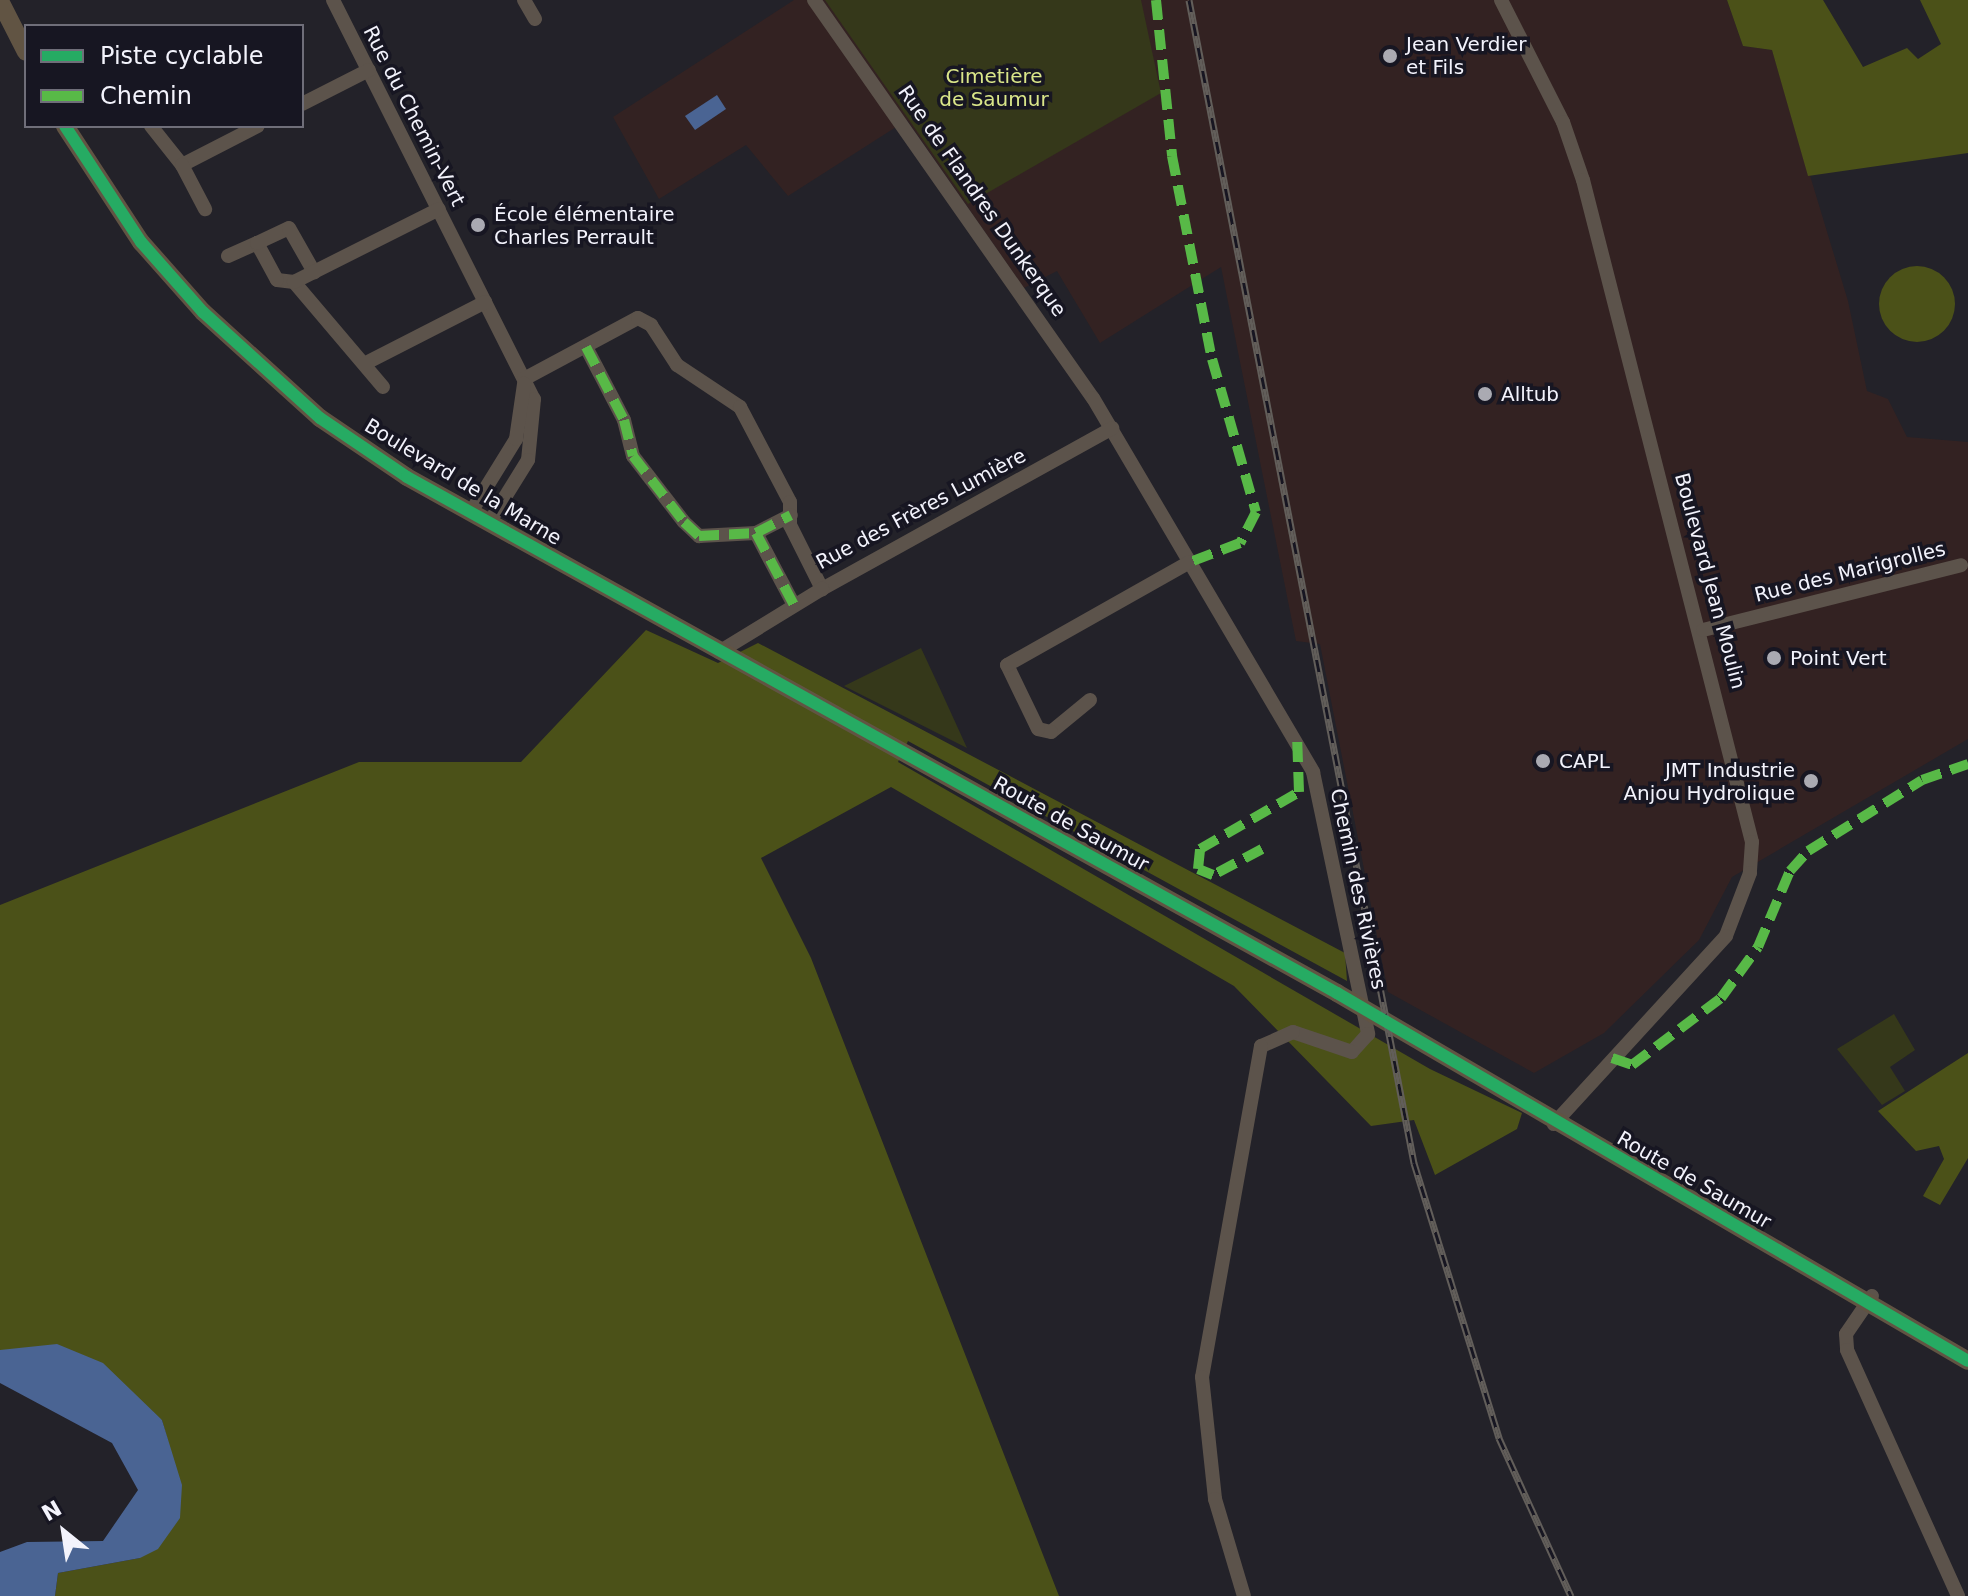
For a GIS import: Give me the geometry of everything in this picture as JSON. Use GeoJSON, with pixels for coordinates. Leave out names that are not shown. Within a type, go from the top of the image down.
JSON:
{"type":"FeatureCollection","features":[{"type":"Feature","properties":{"kind":"main road"},"geometry":{"type":"LineString","coordinates":[[0,1],[24,48]]}},
{"type":"Feature","properties":{"kind":"main road","name":"Boulevard de la Marne"},"geometry":{"type":"LineString","coordinates":[[66,128],[141,242],[245,354],[320,418],[489,523],[719,652]]}},
{"type":"Feature","properties":{"kind":"main road","name":"Route de Saumur"},"geometry":{"type":"LineString","coordinates":[[719,652],[1337,993],[1870,1300],[1968,1361]]}},
{"type":"Feature","properties":{"kind":"main road","name":"Route de Saumur"},"geometry":{"type":"LineString","coordinates":[[1870,1300],[1968,1351]]}},
{"type":"Feature","properties":{"kind":"street","name":"Rue du Chemin-Vert"},"geometry":{"type":"LineString","coordinates":[[333,0],[534,399],[534,442],[489,523]]}},
{"type":"Feature","properties":{"kind":"street"},"geometry":{"type":"LineString","coordinates":[[524,0],[535,19]]}},
{"type":"Feature","properties":{"kind":"street","name":"Rue de Flandres Dunkerque"},"geometry":{"type":"LineString","coordinates":[[814,0],[1112,428]]}},
{"type":"Feature","properties":{"kind":"street","name":"Boulevard Jean Moulin"},"geometry":{"type":"LineString","coordinates":[[1501,0],[1580,169],[1749,807],[1747,883],[1726,936],[1698,972],[1556,1120]]}},
{"type":"Feature","properties":{"kind":"street"},"geometry":{"type":"LineString","coordinates":[[304,103],[369,70]]}},
{"type":"Feature","properties":{"kind":"street"},"geometry":{"type":"LineString","coordinates":[[153,128],[182,165],[205,209]]}},
{"type":"Feature","properties":{"kind":"street"},"geometry":{"type":"LineString","coordinates":[[182,165],[251,128]]}},
{"type":"Feature","properties":{"kind":"street"},"geometry":{"type":"LineString","coordinates":[[257,243],[277,280],[294,282],[439,209]]}},
{"type":"Feature","properties":{"kind":"street"},"geometry":{"type":"LineString","coordinates":[[228,256],[289,228],[314,272]]}},
{"type":"Feature","properties":{"kind":"street"},"geometry":{"type":"LineString","coordinates":[[294,282],[366,363],[383,387]]}},
{"type":"Feature","properties":{"kind":"street"},"geometry":{"type":"LineString","coordinates":[[366,363],[485,302]]}},
{"type":"Feature","properties":{"kind":"street","name":"Rue des Frères Lumière"},"geometry":{"type":"LineString","coordinates":[[524,379],[638,318],[651,325],[677,365],[740,407],[822,589],[1112,428]]}},
{"type":"Feature","properties":{"kind":"street"},"geometry":{"type":"LineString","coordinates":[[586,347],[624,420],[633,456],[684,522],[699,536],[756,533],[791,515]]}},
{"type":"Feature","properties":{"kind":"street"},"geometry":{"type":"LineString","coordinates":[[471,512],[516,439],[524,379]]}},
{"type":"Feature","properties":{"kind":"street","name":"Chemin des Rivières"},"geometry":{"type":"LineString","coordinates":[[1112,428],[1313,772],[1368,1034],[1352,1052],[1293,1032],[1261,1046],[1202,1377],[1209,1468],[1244,1596]]}},
{"type":"Feature","properties":{"kind":"street"},"geometry":{"type":"LineString","coordinates":[[756,533],[794,605]]}},
{"type":"Feature","properties":{"kind":"street"},"geometry":{"type":"LineString","coordinates":[[1090,700],[1051,732],[1038,729],[1007,665],[1190,562]]}},
{"type":"Feature","properties":{"kind":"street","name":"Rue des Marigrolles"},"geometry":{"type":"LineString","coordinates":[[1703,630],[1961,565]]}},
{"type":"Feature","properties":{"kind":"street"},"geometry":{"type":"LineString","coordinates":[[719,652],[822,589]]}},
{"type":"Feature","properties":{"kind":"street"},"geometry":{"type":"LineString","coordinates":[[1870,1300],[1846,1334],[1847,1350],[1958,1596]]}},
{"type":"Feature","properties":{"kind":"shaded area"},"geometry":{"type":"Polygon","coordinates":[[[794,0],[1727,0],[1743,46],[1772,50],[1848,301],[1867,391],[1888,399],[1907,437],[1968,442],[1968,739],[1732,877],[1699,940],[1604,1033],[1534,1073],[1388,992],[1320,644],[1296,641],[1221,267],[1100,343],[1057,271],[1024,288],[907,120],[788,196],[746,145],[659,199],[613,117],[794,0]]]}},
{"type":"Feature","properties":{"kind":"green space","name":"Cimetière de Saumur"},"geometry":{"type":"Polygon","coordinates":[[[825,0],[1141,0],[1161,93],[968,204],[825,0]]]}},
{"type":"Feature","properties":{"kind":"green space"},"geometry":{"type":"Polygon","coordinates":[[[1727,0],[1823,0],[1863,67],[1907,48],[1918,59],[1941,44],[1920,0],[1968,0],[1968,153],[1808,176],[1772,50],[1743,46],[1727,0]]]}},
{"type":"Feature","properties":{"kind":"green space"},"geometry":{"type":"Polygon","coordinates":[[[1917,266],[1931,269],[1944,277],[1952,290],[1955,304],[1952,318],[1944,331],[1931,339],[1917,342],[1903,339],[1890,331],[1882,318],[1879,304],[1882,290],[1890,277],[1903,269],[1917,266]]]}},
{"type":"Feature","properties":{"kind":"green space"},"geometry":{"type":"Polygon","coordinates":[[[646,630],[718,663],[758,643],[1345,953],[1347,981],[908,741],[898,762],[1430,1069],[1522,1113],[1517,1129],[1435,1175],[1414,1120],[1371,1126],[1234,986],[891,787],[761,858],[811,958],[1059,1596],[55,1596],[58,1573],[140,1558],[169,1445],[162,1420],[0,1350],[0,905],[359,762],[521,762],[646,630]]]}},
{"type":"Feature","properties":{"kind":"green space"},"geometry":{"type":"Polygon","coordinates":[[[921,648],[941,691],[967,748],[844,686],[921,648]]]}},
{"type":"Feature","properties":{"kind":"green space"},"geometry":{"type":"Polygon","coordinates":[[[1894,1014],[1915,1050],[1890,1067],[1905,1091],[1882,1105],[1837,1049],[1894,1014]]]}},
{"type":"Feature","properties":{"kind":"green space"},"geometry":{"type":"Polygon","coordinates":[[[1968,1053],[1968,1158],[1940,1205],[1923,1196],[1944,1159],[1939,1146],[1916,1151],[1878,1111],[1968,1053]]]}},
{"type":"Feature","properties":{"kind":"water"},"geometry":{"type":"Polygon","coordinates":[[[717,95],[726,109],[695,130],[685,116],[717,95]]]}},
{"type":"Feature","properties":{"kind":"water"},"geometry":{"type":"Polygon","coordinates":[[[57,1344],[103,1363],[162,1420],[182,1485],[180,1518],[158,1549],[140,1558],[58,1573],[55,1596],[0,1596],[0,1552],[27,1542],[103,1541],[138,1490],[112,1443],[0,1383],[0,1350],[57,1344]]]}},
{"type":"Feature","properties":{"kind":"railway"},"geometry":{"type":"LineString","coordinates":[[1189,0],[1414,1163],[1499,1438],[1571,1596]]}},
{"type":"Feature","properties":{"kind":"marked path"},"geometry":{"type":"LineString","coordinates":[[1156,0],[1172,156],[1212,359],[1256,512],[1240,543],[1190,562]]}},
{"type":"Feature","properties":{"kind":"marked path"},"geometry":{"type":"LineString","coordinates":[[586,347],[624,420],[633,456],[684,522],[699,536],[756,533],[794,605]]}},
{"type":"Feature","properties":{"kind":"marked path"},"geometry":{"type":"LineString","coordinates":[[756,533],[791,515]]}},
{"type":"Feature","properties":{"kind":"marked path"},"geometry":{"type":"LineString","coordinates":[[1262,849],[1213,875],[1198,869],[1200,849],[1299,792],[1297,736]]}},
{"type":"Feature","properties":{"kind":"marked path"},"geometry":{"type":"LineString","coordinates":[[1612,1058],[1632,1065],[1721,998],[1758,947],[1790,871],[1808,851],[1922,780],[1968,764]]}},
{"type":"Feature","properties":{"kind":"cycle path"},"geometry":{"type":"LineString","coordinates":[[66,128],[141,242],[203,312],[320,418],[407,477],[1337,993],[1968,1361]]}},
{"type":"Feature","properties":{"kind":"place","name":"Jean Verdier et Fils"},"geometry":{"type":"Point","coordinates":[1390,56]}},
{"type":"Feature","properties":{"kind":"place","name":"École élémentaire Charles Perrault"},"geometry":{"type":"Point","coordinates":[478,225]}},
{"type":"Feature","properties":{"kind":"place","name":"Alltub"},"geometry":{"type":"Point","coordinates":[1485,394]}},
{"type":"Feature","properties":{"kind":"place","name":"Point Vert"},"geometry":{"type":"Point","coordinates":[1774,658]}},
{"type":"Feature","properties":{"kind":"place","name":"CAPL"},"geometry":{"type":"Point","coordinates":[1543,761]}},
{"type":"Feature","properties":{"kind":"place","name":"JMT Industrie Anjou Hydrolique"},"geometry":{"type":"Point","coordinates":[1811,781]}}]}
